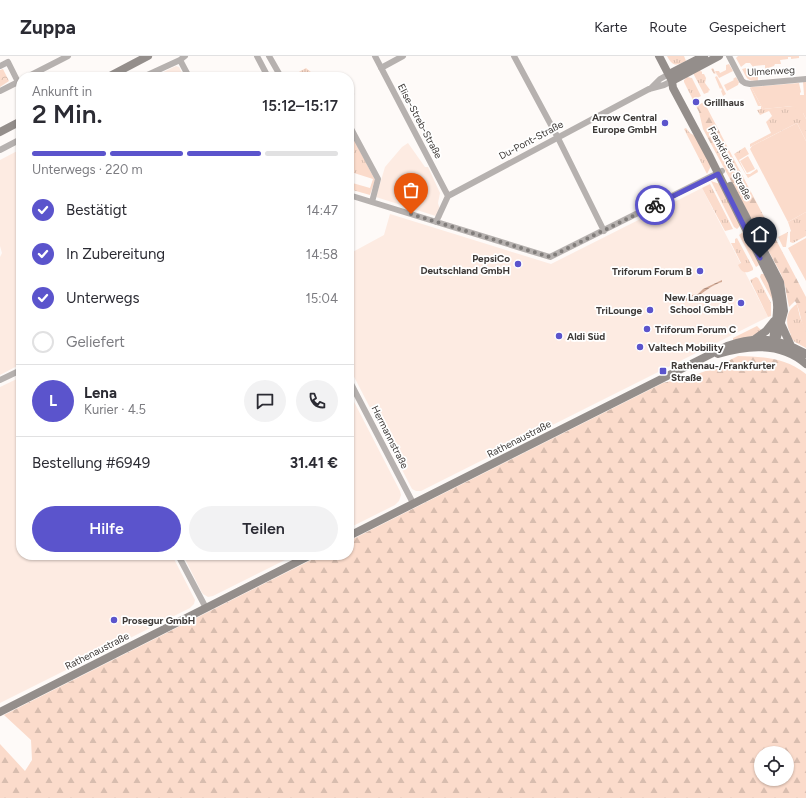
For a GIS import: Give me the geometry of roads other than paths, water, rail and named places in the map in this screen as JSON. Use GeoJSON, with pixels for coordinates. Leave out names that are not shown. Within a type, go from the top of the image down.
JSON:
{"type":"FeatureCollection","features":[{"type":"Feature","properties":{"kind":"street"},"geometry":{"type":"LineString","coordinates":[[37,72],[68,56]]}},
{"type":"Feature","properties":{"kind":"street"},"geometry":{"type":"LineString","coordinates":[[117,72],[144,58],[152,56]]}},
{"type":"Feature","properties":{"kind":"street"},"geometry":{"type":"LineString","coordinates":[[257,56],[265,72]]}},
{"type":"Feature","properties":{"kind":"street"},"geometry":{"type":"LineString","coordinates":[[269,56],[278,72]]}},
{"type":"Feature","properties":{"kind":"street","name":"Elise-Streb-Straße"},"geometry":{"type":"LineString","coordinates":[[375,56],[448,196]]}},
{"type":"Feature","properties":{"kind":"street"},"geometry":{"type":"LineString","coordinates":[[381,68],[403,56]]}},
{"type":"Feature","properties":{"kind":"street"},"geometry":{"type":"LineString","coordinates":[[514,56],[558,138],[604,231]]}},
{"type":"Feature","properties":{"kind":"street","name":"Frankfurter Straße"},"geometry":{"type":"LineString","coordinates":[[659,56],[670,77],[673,88],[778,276],[784,303],[784,311],[779,321],[774,343]]}},
{"type":"Feature","properties":{"kind":"street"},"geometry":{"type":"LineString","coordinates":[[670,77],[704,56]]}},
{"type":"Feature","properties":{"kind":"street"},"geometry":{"type":"LineString","coordinates":[[670,77],[719,56]]}},
{"type":"Feature","properties":{"kind":"street","name":"Ulmenweg"},"geometry":{"type":"LineString","coordinates":[[729,56],[742,82],[744,83],[806,79]]}},
{"type":"Feature","properties":{"kind":"street"},"geometry":{"type":"LineString","coordinates":[[155,72],[183,58],[187,72]]}},
{"type":"Feature","properties":{"kind":"street"},"geometry":{"type":"LineString","coordinates":[[0,66],[6,59],[16,75]]}},
{"type":"Feature","properties":{"kind":"street","name":"Du-Pont-Straße"},"geometry":{"type":"LineString","coordinates":[[448,196],[649,89],[660,79],[670,77]]}},
{"type":"Feature","properties":{"kind":"street"},"geometry":{"type":"LineString","coordinates":[[0,91],[16,83]]}},
{"type":"Feature","properties":{"kind":"street"},"geometry":{"type":"LineString","coordinates":[[0,132],[16,124]]}},
{"type":"Feature","properties":{"kind":"street"},"geometry":{"type":"LineString","coordinates":[[354,134],[378,179],[372,202]]}},
{"type":"Feature","properties":{"kind":"street"},"geometry":{"type":"LineString","coordinates":[[0,150],[16,142]]}},
{"type":"Feature","properties":{"kind":"street"},"geometry":{"type":"LineString","coordinates":[[354,197],[548,257],[556,255],[720,172]]}},
{"type":"Feature","properties":{"kind":"street"},"geometry":{"type":"LineString","coordinates":[[436,222],[448,196]]}},
{"type":"Feature","properties":{"kind":"street"},"geometry":{"type":"LineString","coordinates":[[354,199],[358,198]]}},
{"type":"Feature","properties":{"kind":"street"},"geometry":{"type":"LineString","coordinates":[[755,339],[779,321],[791,346],[806,354]]}},
{"type":"Feature","properties":{"kind":"street","name":"Rathenaustraße"},"geometry":{"type":"LineString","coordinates":[[354,533],[727,346],[755,339],[791,346]]}},
{"type":"Feature","properties":{"kind":"street"},"geometry":{"type":"LineString","coordinates":[[774,343],[806,364]]}},
{"type":"Feature","properties":{"kind":"street","name":"Rathenaustraße"},"geometry":{"type":"LineString","coordinates":[[699,360],[735,350],[774,343]]}},
{"type":"Feature","properties":{"kind":"street"},"geometry":{"type":"LineString","coordinates":[[0,380],[16,372]]}},
{"type":"Feature","properties":{"kind":"street","name":"Hermannstraße"},"geometry":{"type":"LineString","coordinates":[[354,390],[413,503]]}},
{"type":"Feature","properties":{"kind":"street"},"geometry":{"type":"LineString","coordinates":[[181,560],[206,608]]}},
{"type":"Feature","properties":{"kind":"street","name":"Rathenaustraße"},"geometry":{"type":"LineString","coordinates":[[0,712],[301,560]]}},
{"type":"Feature","properties":{"kind":"place","name":"Grillhaus"},"geometry":{"type":"Point","coordinates":[696,102]}},
{"type":"Feature","properties":{"kind":"place","name":"Arrow Central Europe GmbH"},"geometry":{"type":"Point","coordinates":[665,123]}},
{"type":"Feature","properties":{"kind":"place","name":"PepsiCo Deutschland GmbH"},"geometry":{"type":"Point","coordinates":[518,264]}},
{"type":"Feature","properties":{"kind":"place","name":"Triforum Forum B"},"geometry":{"type":"Point","coordinates":[700,271]}},
{"type":"Feature","properties":{"kind":"place","name":"New Language School GmbH"},"geometry":{"type":"Point","coordinates":[741,303]}},
{"type":"Feature","properties":{"kind":"place","name":"TriLounge"},"geometry":{"type":"Point","coordinates":[650,310]}},
{"type":"Feature","properties":{"kind":"place","name":"Triforum Forum C"},"geometry":{"type":"Point","coordinates":[647,329]}},
{"type":"Feature","properties":{"kind":"place","name":"Aldi Süd"},"geometry":{"type":"Point","coordinates":[559,336]}},
{"type":"Feature","properties":{"kind":"place","name":"Valtech Mobility"},"geometry":{"type":"Point","coordinates":[640,347]}},
{"type":"Feature","properties":{"kind":"place","name":"Rathenau-/Frankfurter Straße"},"geometry":{"type":"Point","coordinates":[663,371]}},
{"type":"Feature","properties":{"kind":"place","name":"Prosegur GmbH"},"geometry":{"type":"Point","coordinates":[114,620]}}]}
